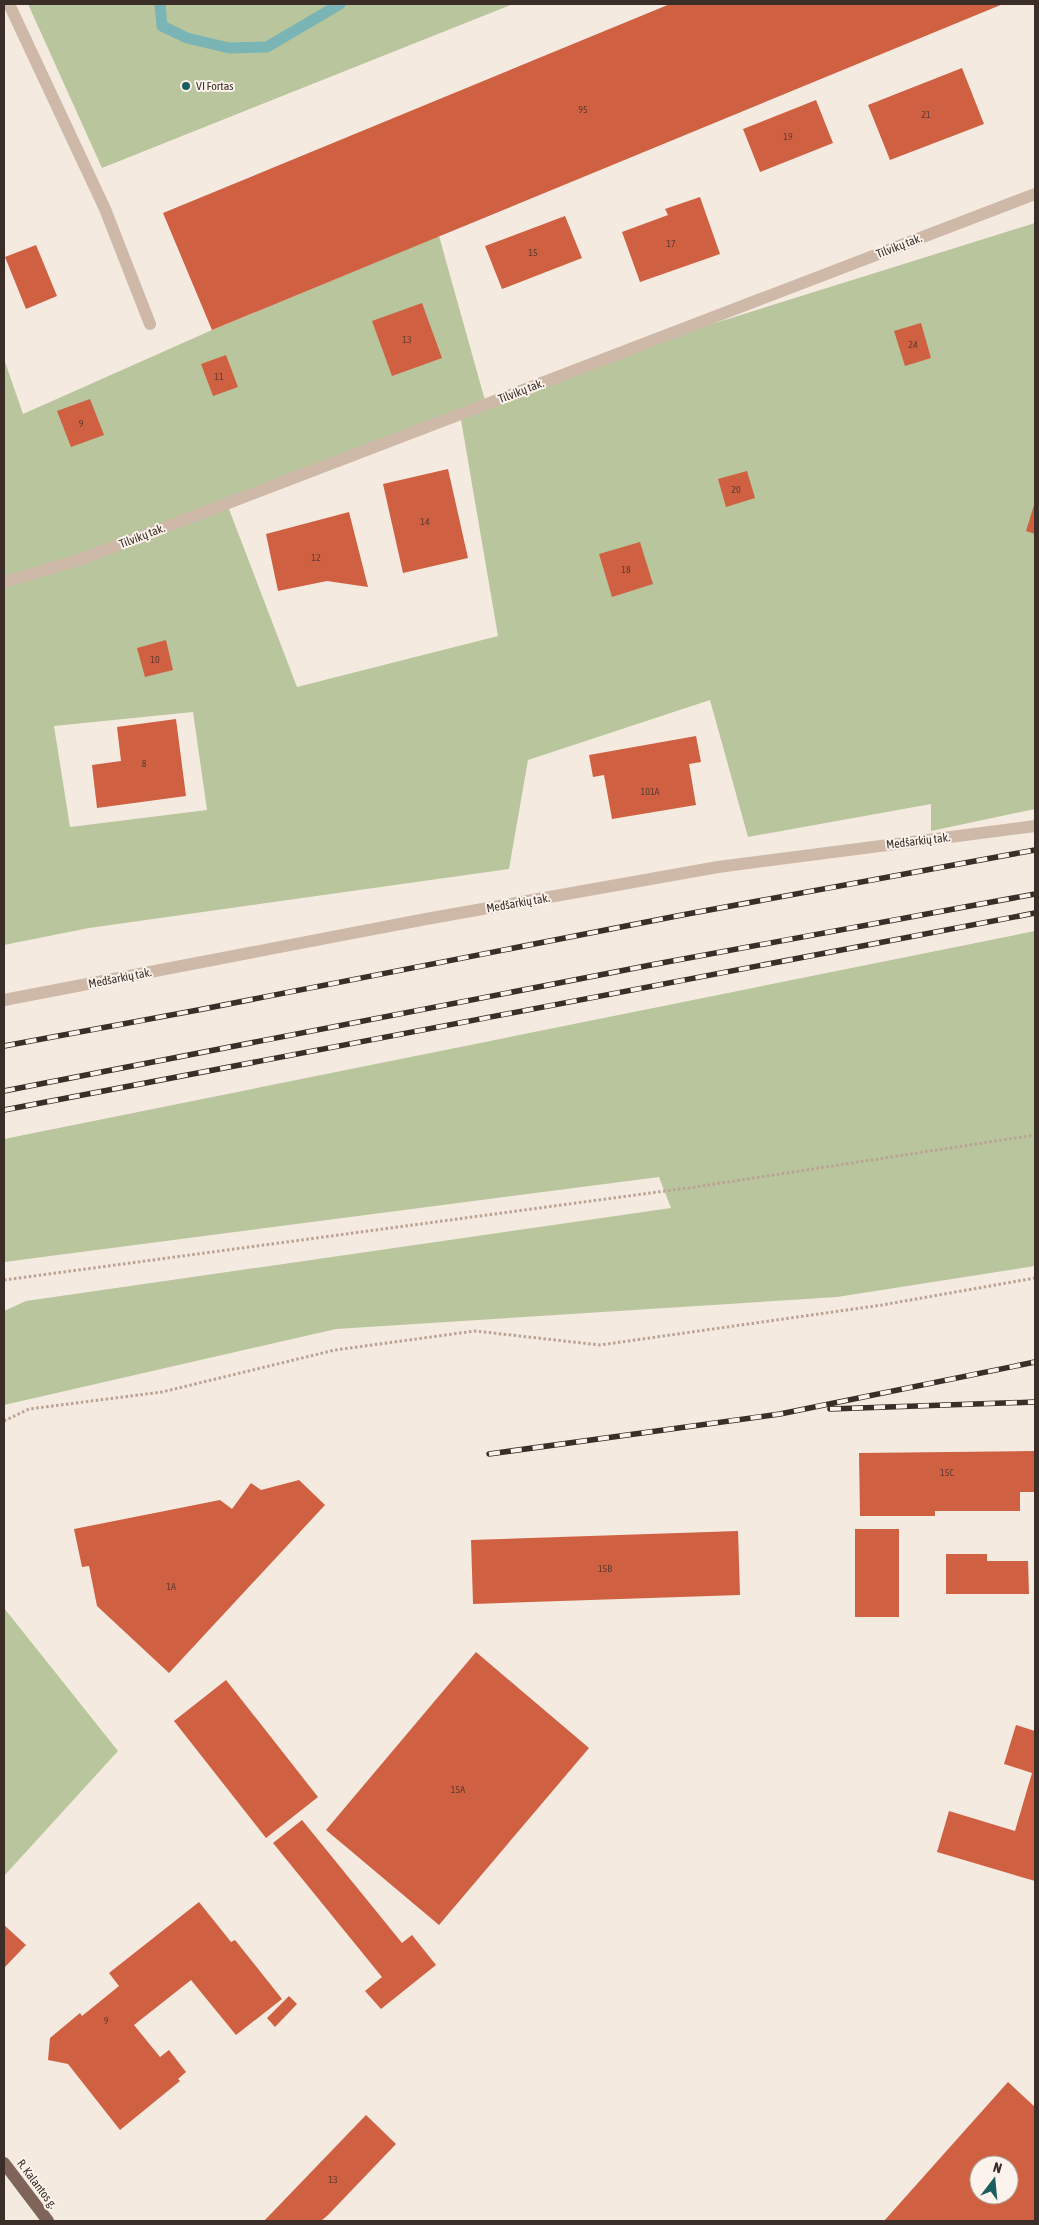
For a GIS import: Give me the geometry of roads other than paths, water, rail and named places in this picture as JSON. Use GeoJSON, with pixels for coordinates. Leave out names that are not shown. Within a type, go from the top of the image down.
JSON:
{"type":"FeatureCollection","features":[{"type":"Feature","properties":{"kind":"main road","name":"R. Kalantos g."},"geometry":{"type":"LineString","coordinates":[[4,2163],[48,2221]]}},
{"type":"Feature","properties":{"kind":"street"},"geometry":{"type":"LineString","coordinates":[[9,4],[105,209],[150,324]]}},
{"type":"Feature","properties":{"kind":"street","name":"Tilvikų tak."},"geometry":{"type":"LineString","coordinates":[[4,582],[82,560],[1035,194]]}},
{"type":"Feature","properties":{"kind":"street","name":"Medšarkių tak."},"geometry":{"type":"LineString","coordinates":[[4,1000],[426,918],[709,869],[1035,826]]}},
{"type":"Feature","properties":{"kind":"waterway"},"geometry":{"type":"LineString","coordinates":[[160,4],[162,26],[187,38],[229,48],[267,47],[340,4]]}},
{"type":"Feature","properties":{"kind":"railway"},"geometry":{"type":"LineString","coordinates":[[4,1046],[682,915],[1035,850]]}},
{"type":"Feature","properties":{"kind":"railway"},"geometry":{"type":"LineString","coordinates":[[4,1091],[656,964],[1035,894]]}},
{"type":"Feature","properties":{"kind":"railway"},"geometry":{"type":"LineString","coordinates":[[4,1110],[1035,913]]}},
{"type":"Feature","properties":{"kind":"railway"},"geometry":{"type":"LineString","coordinates":[[489,1454],[780,1414],[1035,1362]]}},
{"type":"Feature","properties":{"kind":"railway"},"geometry":{"type":"LineString","coordinates":[[830,1409],[1035,1402]]}},
{"type":"Feature","properties":{"kind":"place","name":"VI Fortas"},"geometry":{"type":"Point","coordinates":[186,86]}}]}
